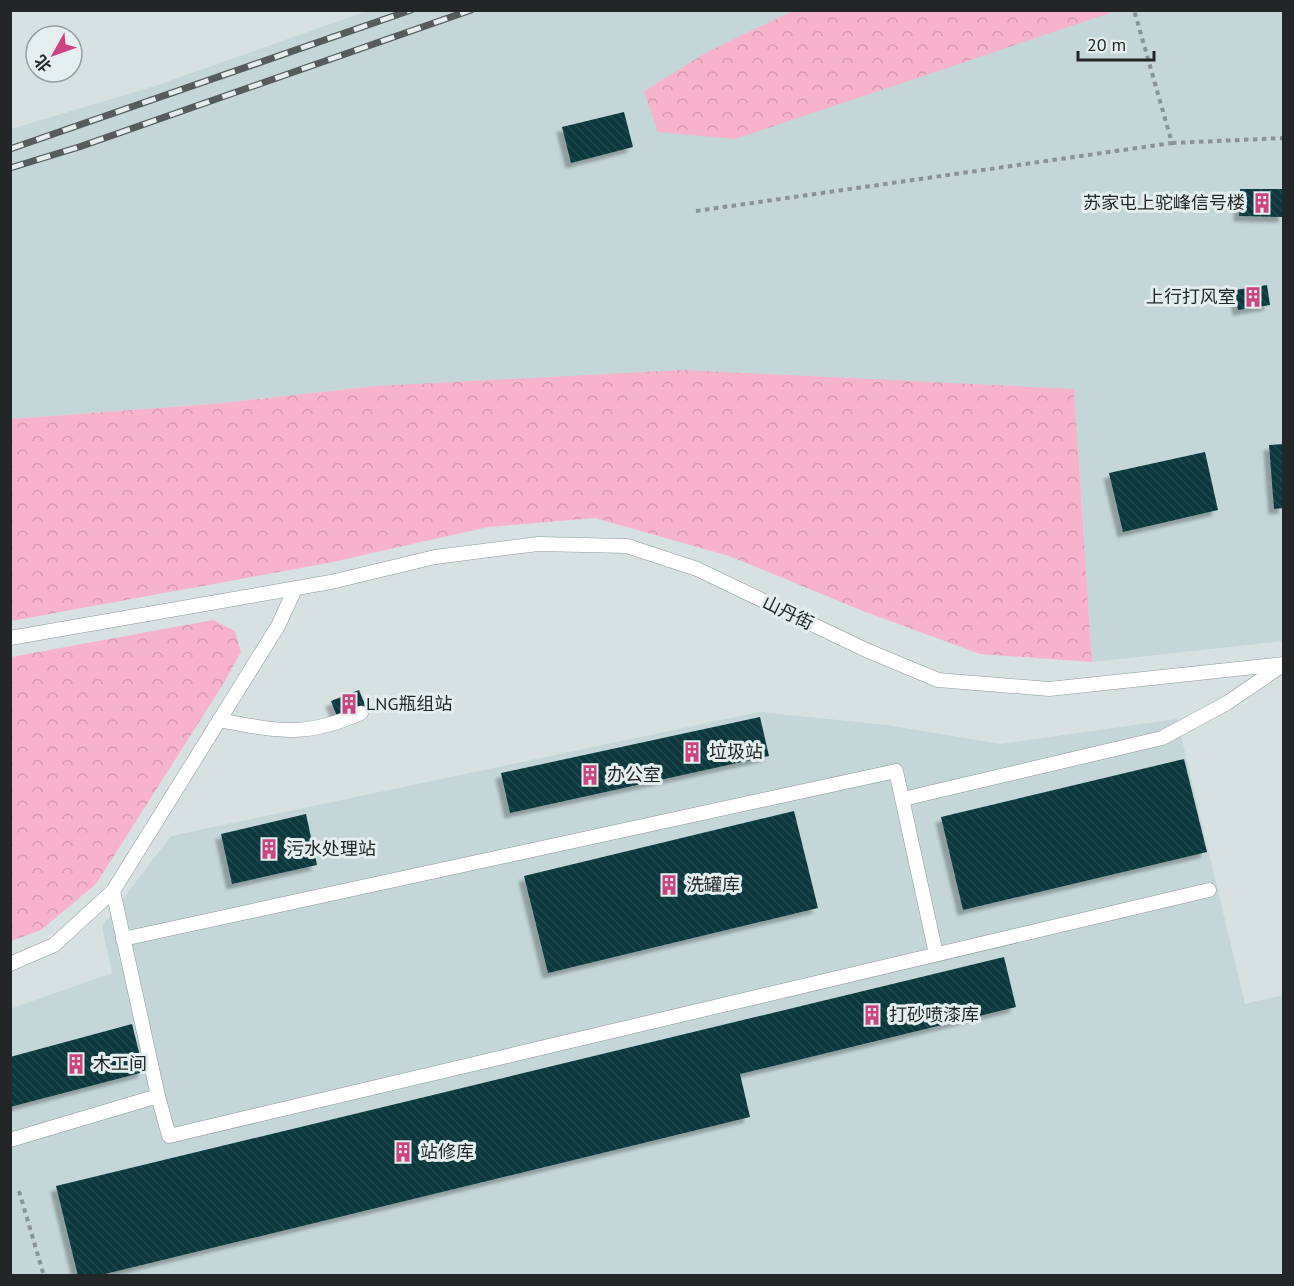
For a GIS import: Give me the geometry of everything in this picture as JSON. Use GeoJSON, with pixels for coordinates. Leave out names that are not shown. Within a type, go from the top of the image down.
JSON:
{"type":"FeatureCollection","features":[{"type":"Feature","properties":{"kind":"lane","name":"山丹街"},"geometry":{"type":"LineString","coordinates":[[10,638],[295,589],[446,556],[538,544],[627,546],[697,569],[866,650],[938,680],[1049,689],[1284,664]]}},
{"type":"Feature","properties":{"kind":"lane"},"geometry":{"type":"LineString","coordinates":[[10,964],[54,945],[113,891],[278,626],[295,589]]}},
{"type":"Feature","properties":{"kind":"lane"},"geometry":{"type":"LineString","coordinates":[[903,799],[1162,738],[1227,703],[1284,664]]}},
{"type":"Feature","properties":{"kind":"lane"},"geometry":{"type":"LineString","coordinates":[[219,720],[282,732],[330,726],[361,712]]}},
{"type":"Feature","properties":{"kind":"lane"},"geometry":{"type":"LineString","coordinates":[[123,939],[896,771],[936,954]]}},
{"type":"Feature","properties":{"kind":"lane"},"geometry":{"type":"LineString","coordinates":[[113,891],[158,1096],[169,1136],[1209,890]]}},
{"type":"Feature","properties":{"kind":"lane"},"geometry":{"type":"LineString","coordinates":[[10,1140],[158,1096]]}},
{"type":"Feature","properties":{"kind":"path"},"geometry":{"type":"LineString","coordinates":[[1134,10],[1172,143]]}},
{"type":"Feature","properties":{"kind":"path"},"geometry":{"type":"LineString","coordinates":[[696,211],[1172,143],[1284,138]]}},
{"type":"Feature","properties":{"kind":"path"},"geometry":{"type":"LineString","coordinates":[[19,1191],[44,1275]]}},
{"type":"Feature","properties":{"kind":"shaded area"},"geometry":{"type":"Polygon","coordinates":[[[367,11],[1283,11],[1283,641],[1092,662],[1074,389],[377,386],[212,404],[11,419],[11,129],[155,86],[367,11]]]}},
{"type":"Feature","properties":{"kind":"shaded area"},"geometry":{"type":"Polygon","coordinates":[[[759,712],[887,725],[1001,744],[1177,719],[1245,1004],[1283,995],[1283,1275],[11,1275],[10,1009],[112,973],[102,926],[171,836],[759,712]]]}},
{"type":"Feature","properties":{"kind":"green space"},"geometry":{"type":"Polygon","coordinates":[[[793,11],[1116,11],[735,139],[658,132],[644,91],[709,51],[793,11]]]}},
{"type":"Feature","properties":{"kind":"green space"},"geometry":{"type":"Polygon","coordinates":[[[683,370],[1074,389],[1092,662],[980,654],[863,611],[729,556],[595,518],[488,527],[328,563],[11,621],[11,419],[212,404],[377,386],[683,370]]]}},
{"type":"Feature","properties":{"kind":"green space"},"geometry":{"type":"Polygon","coordinates":[[[213,620],[235,631],[241,652],[222,686],[96,884],[41,930],[11,941],[11,657],[213,620]]]}},
{"type":"Feature","properties":{"kind":"building"},"geometry":{"type":"Polygon","coordinates":[[[624,112],[633,147],[571,163],[562,127],[624,112]]]}},
{"type":"Feature","properties":{"kind":"building","name":"苏家屯上驼峰信号楼"},"geometry":{"type":"Polygon","coordinates":[[[1240,189],[1284,189],[1284,217],[1239,216],[1240,189]]]}},
{"type":"Feature","properties":{"kind":"building","name":"上行打风室"},"geometry":{"type":"Polygon","coordinates":[[[1267,285],[1270,305],[1238,310],[1235,290],[1267,285]]]}},
{"type":"Feature","properties":{"kind":"building"},"geometry":{"type":"Polygon","coordinates":[[[1284,444],[1284,508],[1274,509],[1269,445],[1284,444]]]}},
{"type":"Feature","properties":{"kind":"building"},"geometry":{"type":"Polygon","coordinates":[[[1205,452],[1218,510],[1123,532],[1109,473],[1205,452]]]}},
{"type":"Feature","properties":{"kind":"building","name":"LNG瓶组站"},"geometry":{"type":"Polygon","coordinates":[[[359,690],[366,707],[338,719],[331,701],[359,690]]]}},
{"type":"Feature","properties":{"kind":"building"},"geometry":{"type":"Polygon","coordinates":[[[760,717],[769,756],[510,813],[501,773],[760,717]]]}},
{"type":"Feature","properties":{"kind":"building"},"geometry":{"type":"Polygon","coordinates":[[[1184,759],[1207,852],[963,910],[941,817],[1184,759]]]}},
{"type":"Feature","properties":{"kind":"building","name":"洗罐库"},"geometry":{"type":"Polygon","coordinates":[[[794,811],[818,908],[548,973],[524,876],[794,811]]]}},
{"type":"Feature","properties":{"kind":"building","name":"污水处理站"},"geometry":{"type":"Polygon","coordinates":[[[306,814],[317,865],[232,884],[221,834],[306,814]]]}},
{"type":"Feature","properties":{"kind":"building","name":"站修库"},"geometry":{"type":"Polygon","coordinates":[[[1004,957],[1016,1007],[740,1074],[750,1117],[97,1276],[78,1276],[56,1186],[1004,957]]]}},
{"type":"Feature","properties":{"kind":"building","name":"木工间"},"geometry":{"type":"Polygon","coordinates":[[[132,1024],[144,1072],[10,1107],[10,1057],[132,1024]]]}},
{"type":"Feature","properties":{"kind":"railway"},"geometry":{"type":"LineString","coordinates":[[10,149],[411,10]]}},
{"type":"Feature","properties":{"kind":"railway"},"geometry":{"type":"LineString","coordinates":[[10,168],[79,147],[471,10]]}},
{"type":"Feature","properties":{"kind":"place","name":"苏家屯上驼峰信号楼"},"geometry":{"type":"Point","coordinates":[1262,203]}},
{"type":"Feature","properties":{"kind":"place","name":"上行打风室"},"geometry":{"type":"Point","coordinates":[1253,297]}},
{"type":"Feature","properties":{"kind":"place","name":"LNG瓶组站"},"geometry":{"type":"Point","coordinates":[349,704]}},
{"type":"Feature","properties":{"kind":"place","name":"垃圾站"},"geometry":{"type":"Point","coordinates":[692,752]}},
{"type":"Feature","properties":{"kind":"place","name":"办公室"},"geometry":{"type":"Point","coordinates":[590,775]}},
{"type":"Feature","properties":{"kind":"place","name":"污水处理站"},"geometry":{"type":"Point","coordinates":[269,849]}},
{"type":"Feature","properties":{"kind":"place","name":"洗罐库"},"geometry":{"type":"Point","coordinates":[669,885]}},
{"type":"Feature","properties":{"kind":"place","name":"打砂喷漆库"},"geometry":{"type":"Point","coordinates":[872,1015]}},
{"type":"Feature","properties":{"kind":"place","name":"木工间"},"geometry":{"type":"Point","coordinates":[76,1064]}},
{"type":"Feature","properties":{"kind":"place","name":"站修库"},"geometry":{"type":"Point","coordinates":[403,1152]}}]}
